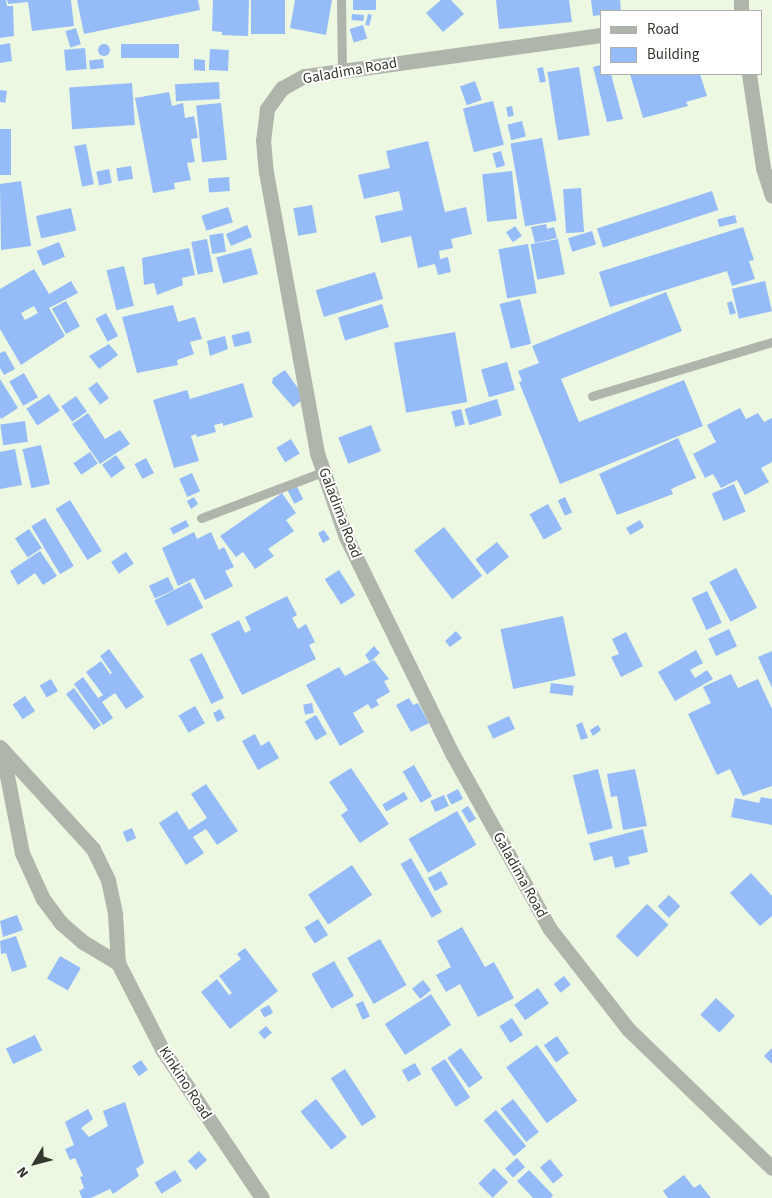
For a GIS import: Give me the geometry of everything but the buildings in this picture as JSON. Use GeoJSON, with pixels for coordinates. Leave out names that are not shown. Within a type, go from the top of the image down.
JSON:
{"type":"FeatureCollection","features":[{"type":"Feature","properties":{"kind":"street","name":"Galadima Road"},"geometry":{"type":"LineString","coordinates":[[600,35],[304,76],[282,88],[267,109],[263,140],[315,443],[323,472],[346,538],[453,755],[550,929],[628,1029],[772,1168]]}},
{"type":"Feature","properties":{"kind":"street"},"geometry":{"type":"LineString","coordinates":[[749,75],[763,168],[772,196]]}},
{"type":"Feature","properties":{"kind":"street","name":"Kinkino Road"},"geometry":{"type":"LineString","coordinates":[[1,748],[22,853],[42,898],[61,923],[82,942],[118,963]]}},
{"type":"Feature","properties":{"kind":"street","name":"Kinkino Road"},"geometry":{"type":"LineString","coordinates":[[1,748],[94,850],[108,880],[115,914],[118,963],[162,1049],[262,1198]]}},
{"type":"Feature","properties":{"kind":"lane"},"geometry":{"type":"LineString","coordinates":[[341,0],[342,70]]}},
{"type":"Feature","properties":{"kind":"lane"},"geometry":{"type":"LineString","coordinates":[[592,396],[772,342]]}},
{"type":"Feature","properties":{"kind":"lane"},"geometry":{"type":"LineString","coordinates":[[201,518],[323,472]]}}]}
